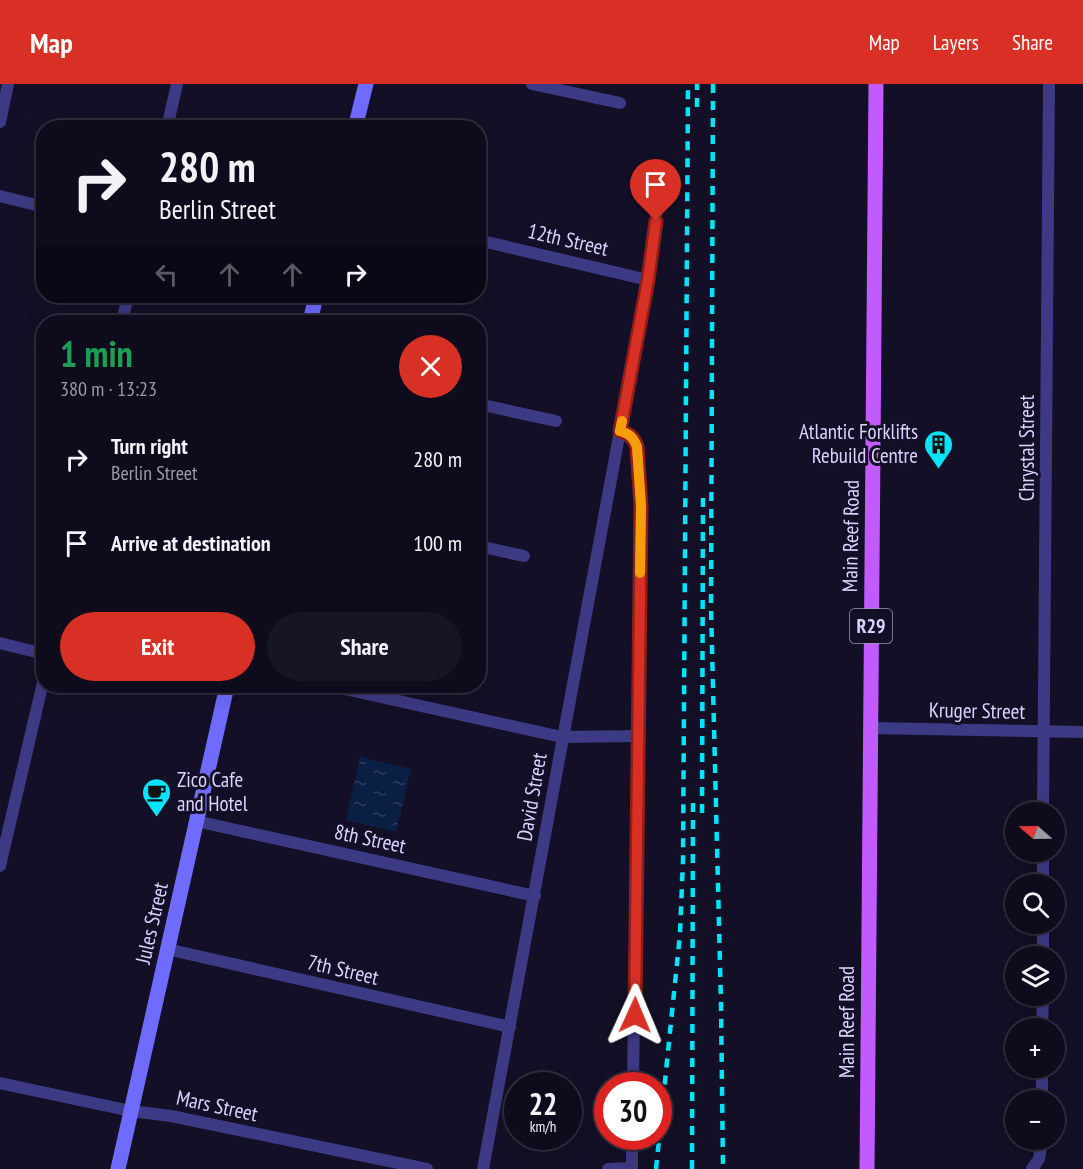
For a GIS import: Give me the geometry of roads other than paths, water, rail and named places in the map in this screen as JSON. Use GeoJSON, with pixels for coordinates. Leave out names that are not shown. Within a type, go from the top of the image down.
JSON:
{"type":"FeatureCollection","features":[{"type":"Feature","properties":{"kind":"main road"},"geometry":{"type":"LineString","coordinates":[[357,120],[366,84]]}},
{"type":"Feature","properties":{"kind":"main road","name":"Main Reef Road"},"geometry":{"type":"LineString","coordinates":[[867,1169],[876,84]]}},
{"type":"Feature","properties":{"kind":"main road","name":"Jules Street"},"geometry":{"type":"LineString","coordinates":[[118,1169],[225,693]]}},
{"type":"Feature","properties":{"kind":"street"},"geometry":{"type":"LineString","coordinates":[[0,122],[8,84]]}},
{"type":"Feature","properties":{"kind":"street"},"geometry":{"type":"LineString","coordinates":[[169,120],[177,84]]}},
{"type":"Feature","properties":{"kind":"street"},"geometry":{"type":"LineString","coordinates":[[532,84],[620,103]]}},
{"type":"Feature","properties":{"kind":"street","name":"Chrystal Street"},"geometry":{"type":"LineString","coordinates":[[1044,802],[1049,84]]}},
{"type":"Feature","properties":{"kind":"street"},"geometry":{"type":"LineString","coordinates":[[0,196],[36,205]]}},
{"type":"Feature","properties":{"kind":"street","name":"David Street"},"geometry":{"type":"LineString","coordinates":[[483,1169],[648,280],[658,202]]}},
{"type":"Feature","properties":{"kind":"street","name":"12th Street"},"geometry":{"type":"LineString","coordinates":[[486,242],[648,280]]}},
{"type":"Feature","properties":{"kind":"street"},"geometry":{"type":"LineString","coordinates":[[486,406],[556,421]]}},
{"type":"Feature","properties":{"kind":"street"},"geometry":{"type":"LineString","coordinates":[[620,431],[635,440],[637,447],[641,506],[633,1072]]}},
{"type":"Feature","properties":{"kind":"street"},"geometry":{"type":"LineString","coordinates":[[486,548],[524,556]]}},
{"type":"Feature","properties":{"kind":"street"},"geometry":{"type":"LineString","coordinates":[[0,643],[36,652]]}},
{"type":"Feature","properties":{"kind":"street"},"geometry":{"type":"LineString","coordinates":[[0,866],[40,693]]}},
{"type":"Feature","properties":{"kind":"street"},"geometry":{"type":"LineString","coordinates":[[363,693],[562,737],[638,736]]}},
{"type":"Feature","properties":{"kind":"street","name":"Kruger Street"},"geometry":{"type":"LineString","coordinates":[[871,728],[1083,732]]}},
{"type":"Feature","properties":{"kind":"street","name":"8th Street"},"geometry":{"type":"LineString","coordinates":[[196,821],[535,896]]}},
{"type":"Feature","properties":{"kind":"street","name":"7th Street"},"geometry":{"type":"LineString","coordinates":[[167,949],[510,1027]]}},
{"type":"Feature","properties":{"kind":"street","name":"Mars Street"},"geometry":{"type":"LineString","coordinates":[[0,1083],[426,1169]]}},
{"type":"Feature","properties":{"kind":"street"},"geometry":{"type":"LineString","coordinates":[[608,1169],[632,1168],[632,1150]]}},
{"type":"Feature","properties":{"kind":"street"},"geometry":{"type":"LineString","coordinates":[[1032,1169],[1039,1159],[1040,1150]]}},
{"type":"Feature","properties":{"kind":"water"},"geometry":{"type":"Polygon","coordinates":[[[360,757],[411,769],[396,832],[346,820],[360,757]]]}},
{"type":"Feature","properties":{"kind":"railway"},"geometry":{"type":"LineString","coordinates":[[656,1169],[680,934],[683,860],[688,84]]}},
{"type":"Feature","properties":{"kind":"railway"},"geometry":{"type":"LineString","coordinates":[[697,84],[697,107]]}},
{"type":"Feature","properties":{"kind":"railway"},"geometry":{"type":"LineString","coordinates":[[713,84],[711,608],[723,1169]]}},
{"type":"Feature","properties":{"kind":"railway"},"geometry":{"type":"LineString","coordinates":[[702,813],[703,495]]}},
{"type":"Feature","properties":{"kind":"railway"},"geometry":{"type":"LineString","coordinates":[[692,1169],[693,800]]}},
{"type":"Feature","properties":{"kind":"place","name":"Atlantic Forklifts Rebuild Centre"},"geometry":{"type":"Point","coordinates":[939,470]}},
{"type":"Feature","properties":{"kind":"place","name":"Zico Cafe and Hotel"},"geometry":{"type":"Point","coordinates":[156,818]}}]}
